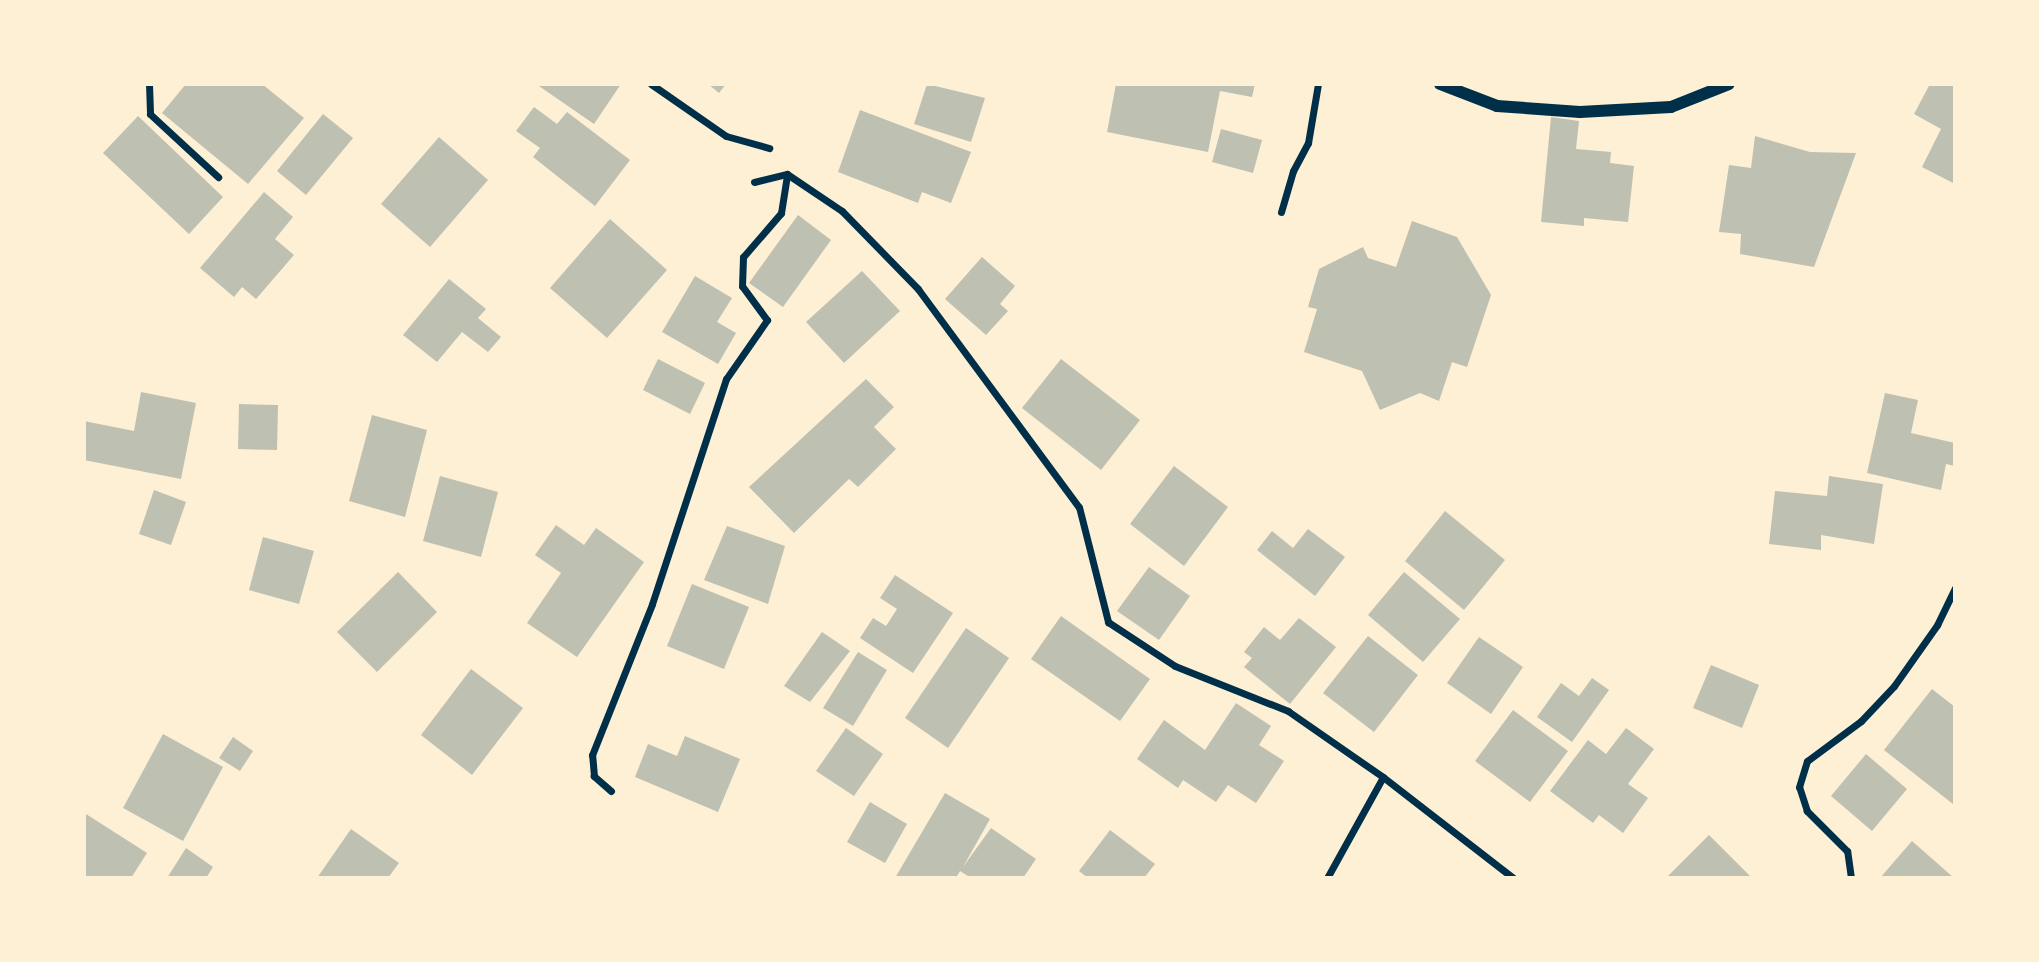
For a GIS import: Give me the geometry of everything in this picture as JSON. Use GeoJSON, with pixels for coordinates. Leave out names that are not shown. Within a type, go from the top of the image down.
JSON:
{"type":"FeatureCollection","features":[{"type":"Feature","properties":{"kind":"street"},"geometry":{"type":"LineString","coordinates":[[149,84],[150,114],[218,177]]}},
{"type":"Feature","properties":{"kind":"street"},"geometry":{"type":"LineString","coordinates":[[651,84],[726,136],[769,148]]}},
{"type":"Feature","properties":{"kind":"street"},"geometry":{"type":"LineString","coordinates":[[1282,212],[1293,171],[1308,143],[1318,84]]}},
{"type":"Feature","properties":{"kind":"street"},"geometry":{"type":"LineString","coordinates":[[1440,84],[1497,106],[1580,112],[1671,107],[1729,84]]}},
{"type":"Feature","properties":{"kind":"street"},"geometry":{"type":"LineString","coordinates":[[611,791],[594,776],[592,755],[652,604],[726,379],[766,320],[742,286],[743,257],[781,214],[787,174]]}},
{"type":"Feature","properties":{"kind":"street"},"geometry":{"type":"LineString","coordinates":[[754,182],[787,174],[842,211],[918,289],[1079,507],[1108,622],[1175,666],[1288,711],[1383,777],[1513,878]]}},
{"type":"Feature","properties":{"kind":"street"},"geometry":{"type":"LineString","coordinates":[[1851,878],[1847,851],[1807,811],[1799,787],[1807,761],[1861,721],[1894,686],[1937,625],[1955,588]]}},
{"type":"Feature","properties":{"kind":"street"},"geometry":{"type":"LineString","coordinates":[[1327,878],[1383,777]]}},
{"type":"Feature","properties":{"kind":"building"},"geometry":{"type":"Polygon","coordinates":[[[186,84],[262,84],[304,118],[248,184],[162,113],[186,84]]]}},
{"type":"Feature","properties":{"kind":"building"},"geometry":{"type":"Polygon","coordinates":[[[536,84],[621,84],[594,124],[536,84]]]}},
{"type":"Feature","properties":{"kind":"building"},"geometry":{"type":"Polygon","coordinates":[[[708,84],[726,84],[719,93],[708,84]]]}},
{"type":"Feature","properties":{"kind":"building"},"geometry":{"type":"Polygon","coordinates":[[[927,84],[985,98],[971,142],[914,124],[927,84]]]}},
{"type":"Feature","properties":{"kind":"building"},"geometry":{"type":"Polygon","coordinates":[[[1116,84],[1255,84],[1252,97],[1220,91],[1208,152],[1107,132],[1116,84]]]}},
{"type":"Feature","properties":{"kind":"building"},"geometry":{"type":"Polygon","coordinates":[[[1930,84],[1955,84],[1955,184],[1922,167],[1941,129],[1914,114],[1930,84]]]}},
{"type":"Feature","properties":{"kind":"building"},"geometry":{"type":"Polygon","coordinates":[[[534,107],[557,124],[567,112],[630,160],[595,206],[533,157],[540,148],[516,131],[534,107]]]}},
{"type":"Feature","properties":{"kind":"building"},"geometry":{"type":"Polygon","coordinates":[[[860,110],[971,152],[951,203],[922,192],[918,203],[838,172],[860,110]]]}},
{"type":"Feature","properties":{"kind":"building"},"geometry":{"type":"Polygon","coordinates":[[[323,114],[353,138],[306,195],[277,171],[323,114]]]}},
{"type":"Feature","properties":{"kind":"building"},"geometry":{"type":"Polygon","coordinates":[[[138,116],[223,197],[189,234],[103,153],[138,116]]]}},
{"type":"Feature","properties":{"kind":"building"},"geometry":{"type":"Polygon","coordinates":[[[1551,117],[1579,121],[1576,149],[1611,152],[1610,163],[1634,166],[1628,222],[1584,218],[1584,226],[1541,222],[1551,117]]]}},
{"type":"Feature","properties":{"kind":"building"},"geometry":{"type":"Polygon","coordinates":[[[1221,129],[1262,140],[1253,173],[1212,162],[1221,129]]]}},
{"type":"Feature","properties":{"kind":"building"},"geometry":{"type":"Polygon","coordinates":[[[1755,136],[1810,152],[1856,153],[1814,267],[1740,254],[1741,234],[1719,232],[1729,165],[1751,168],[1755,136]]]}},
{"type":"Feature","properties":{"kind":"building"},"geometry":{"type":"Polygon","coordinates":[[[439,137],[488,180],[430,247],[381,204],[439,137]]]}},
{"type":"Feature","properties":{"kind":"building"},"geometry":{"type":"Polygon","coordinates":[[[264,192],[293,217],[275,239],[294,255],[256,299],[242,287],[234,297],[200,268],[264,192]]]}},
{"type":"Feature","properties":{"kind":"building"},"geometry":{"type":"Polygon","coordinates":[[[798,215],[831,240],[783,307],[749,283],[798,215]]]}},
{"type":"Feature","properties":{"kind":"building"},"geometry":{"type":"Polygon","coordinates":[[[610,219],[667,270],[607,338],[550,288],[610,219]]]}},
{"type":"Feature","properties":{"kind":"building"},"geometry":{"type":"Polygon","coordinates":[[[1412,221],[1457,237],[1491,295],[1467,367],[1452,362],[1439,401],[1420,393],[1380,410],[1362,371],[1304,352],[1317,309],[1308,307],[1319,269],[1363,247],[1368,258],[1396,267],[1412,221]]]}},
{"type":"Feature","properties":{"kind":"building"},"geometry":{"type":"Polygon","coordinates":[[[982,257],[1015,286],[1000,304],[1008,311],[986,335],[945,299],[982,257]]]}},
{"type":"Feature","properties":{"kind":"building"},"geometry":{"type":"Polygon","coordinates":[[[862,271],[900,311],[844,363],[806,322],[862,271]]]}},
{"type":"Feature","properties":{"kind":"building"},"geometry":{"type":"Polygon","coordinates":[[[695,276],[732,298],[717,322],[736,333],[718,364],[662,332],[695,276]]]}},
{"type":"Feature","properties":{"kind":"building"},"geometry":{"type":"Polygon","coordinates":[[[449,279],[486,309],[478,318],[501,337],[488,352],[462,332],[437,362],[403,335],[449,279]]]}},
{"type":"Feature","properties":{"kind":"building"},"geometry":{"type":"Polygon","coordinates":[[[658,359],[705,383],[690,414],[643,390],[658,359]]]}},
{"type":"Feature","properties":{"kind":"building"},"geometry":{"type":"Polygon","coordinates":[[[1061,359],[1140,420],[1101,470],[1022,408],[1061,359]]]}},
{"type":"Feature","properties":{"kind":"building"},"geometry":{"type":"Polygon","coordinates":[[[866,379],[894,407],[874,427],[896,449],[858,487],[849,479],[794,533],[749,487],[866,379]]]}},
{"type":"Feature","properties":{"kind":"building"},"geometry":{"type":"Polygon","coordinates":[[[141,392],[196,403],[181,479],[84,460],[84,421],[134,431],[141,392]]]}},
{"type":"Feature","properties":{"kind":"building"},"geometry":{"type":"Polygon","coordinates":[[[1885,393],[1918,400],[1911,433],[1955,443],[1955,466],[1946,464],[1941,490],[1867,473],[1885,393]]]}},
{"type":"Feature","properties":{"kind":"building"},"geometry":{"type":"Polygon","coordinates":[[[239,404],[278,405],[277,450],[238,449],[239,404]]]}},
{"type":"Feature","properties":{"kind":"building"},"geometry":{"type":"Polygon","coordinates":[[[372,415],[427,430],[405,517],[349,501],[372,415]]]}},
{"type":"Feature","properties":{"kind":"building"},"geometry":{"type":"Polygon","coordinates":[[[1174,466],[1228,507],[1184,566],[1130,524],[1174,466]]]}},
{"type":"Feature","properties":{"kind":"building"},"geometry":{"type":"Polygon","coordinates":[[[440,476],[498,492],[481,557],[423,541],[440,476]]]}},
{"type":"Feature","properties":{"kind":"building"},"geometry":{"type":"Polygon","coordinates":[[[1829,476],[1883,484],[1874,544],[1821,535],[1821,550],[1769,544],[1775,491],[1827,496],[1829,476]]]}},
{"type":"Feature","properties":{"kind":"building"},"geometry":{"type":"Polygon","coordinates":[[[154,490],[186,502],[171,545],[139,534],[154,490]]]}},
{"type":"Feature","properties":{"kind":"building"},"geometry":{"type":"Polygon","coordinates":[[[1445,511],[1505,560],[1464,610],[1405,561],[1445,511]]]}},
{"type":"Feature","properties":{"kind":"building"},"geometry":{"type":"Polygon","coordinates":[[[556,525],[584,545],[596,528],[644,562],[577,657],[527,623],[561,573],[535,555],[556,525]]]}},
{"type":"Feature","properties":{"kind":"building"},"geometry":{"type":"Polygon","coordinates":[[[727,526],[785,546],[768,604],[704,580],[727,526]]]}},
{"type":"Feature","properties":{"kind":"building"},"geometry":{"type":"Polygon","coordinates":[[[1308,529],[1345,557],[1315,596],[1257,550],[1272,531],[1293,548],[1308,529]]]}},
{"type":"Feature","properties":{"kind":"building"},"geometry":{"type":"Polygon","coordinates":[[[263,537],[314,551],[299,604],[249,590],[263,537]]]}},
{"type":"Feature","properties":{"kind":"building"},"geometry":{"type":"Polygon","coordinates":[[[1149,567],[1190,596],[1159,640],[1117,611],[1149,567]]]}},
{"type":"Feature","properties":{"kind":"building"},"geometry":{"type":"Polygon","coordinates":[[[398,572],[437,612],[377,672],[337,632],[398,572]]]}},
{"type":"Feature","properties":{"kind":"building"},"geometry":{"type":"Polygon","coordinates":[[[1404,572],[1460,619],[1423,662],[1368,615],[1404,572]]]}},
{"type":"Feature","properties":{"kind":"building"},"geometry":{"type":"Polygon","coordinates":[[[895,575],[953,613],[913,673],[860,638],[873,618],[886,626],[897,609],[880,598],[895,575]]]}},
{"type":"Feature","properties":{"kind":"building"},"geometry":{"type":"Polygon","coordinates":[[[692,584],[749,607],[724,669],[667,646],[692,584]]]}},
{"type":"Feature","properties":{"kind":"building"},"geometry":{"type":"Polygon","coordinates":[[[1061,616],[1150,679],[1120,721],[1031,659],[1061,616]]]}},
{"type":"Feature","properties":{"kind":"building"},"geometry":{"type":"Polygon","coordinates":[[[1299,618],[1336,647],[1290,704],[1244,667],[1252,658],[1244,652],[1264,627],[1280,640],[1299,618]]]}},
{"type":"Feature","properties":{"kind":"building"},"geometry":{"type":"Polygon","coordinates":[[[966,628],[1009,658],[948,748],[905,718],[966,628]]]}},
{"type":"Feature","properties":{"kind":"building"},"geometry":{"type":"Polygon","coordinates":[[[822,632],[850,651],[810,702],[784,686],[822,632]]]}},
{"type":"Feature","properties":{"kind":"building"},"geometry":{"type":"Polygon","coordinates":[[[1368,636],[1418,675],[1374,732],[1323,693],[1368,636]]]}},
{"type":"Feature","properties":{"kind":"building"},"geometry":{"type":"Polygon","coordinates":[[[1479,637],[1523,667],[1491,714],[1447,683],[1479,637]]]}},
{"type":"Feature","properties":{"kind":"building"},"geometry":{"type":"Polygon","coordinates":[[[858,652],[887,670],[853,726],[823,708],[858,652]]]}},
{"type":"Feature","properties":{"kind":"building"},"geometry":{"type":"Polygon","coordinates":[[[1711,665],[1759,685],[1742,728],[1693,708],[1711,665]]]}},
{"type":"Feature","properties":{"kind":"building"},"geometry":{"type":"Polygon","coordinates":[[[471,669],[523,708],[472,775],[421,735],[471,669]]]}},
{"type":"Feature","properties":{"kind":"building"},"geometry":{"type":"Polygon","coordinates":[[[1592,678],[1609,690],[1572,742],[1537,717],[1561,683],[1579,696],[1592,678]]]}},
{"type":"Feature","properties":{"kind":"building"},"geometry":{"type":"Polygon","coordinates":[[[1932,689],[1955,707],[1953,804],[1884,750],[1932,689]]]}},
{"type":"Feature","properties":{"kind":"building"},"geometry":{"type":"Polygon","coordinates":[[[1236,703],[1271,726],[1259,745],[1284,761],[1256,803],[1228,785],[1216,802],[1183,780],[1178,788],[1137,759],[1164,720],[1205,750],[1236,703]]]}},
{"type":"Feature","properties":{"kind":"building"},"geometry":{"type":"Polygon","coordinates":[[[1513,710],[1568,751],[1530,802],[1475,761],[1513,710]]]}},
{"type":"Feature","properties":{"kind":"building"},"geometry":{"type":"Polygon","coordinates":[[[846,728],[883,754],[854,796],[816,771],[846,728]]]}},
{"type":"Feature","properties":{"kind":"building"},"geometry":{"type":"Polygon","coordinates":[[[1626,728],[1654,749],[1628,784],[1648,798],[1623,833],[1599,815],[1593,823],[1550,791],[1588,740],[1606,754],[1626,728]]]}},
{"type":"Feature","properties":{"kind":"building"},"geometry":{"type":"Polygon","coordinates":[[[163,734],[223,767],[183,841],[123,808],[163,734]]]}},
{"type":"Feature","properties":{"kind":"building"},"geometry":{"type":"Polygon","coordinates":[[[685,736],[740,759],[718,812],[635,777],[648,744],[677,756],[685,736]]]}},
{"type":"Feature","properties":{"kind":"building"},"geometry":{"type":"Polygon","coordinates":[[[233,737],[253,751],[240,771],[219,758],[233,737]]]}},
{"type":"Feature","properties":{"kind":"building"},"geometry":{"type":"Polygon","coordinates":[[[1866,754],[1907,789],[1872,831],[1831,796],[1866,754]]]}},
{"type":"Feature","properties":{"kind":"building"},"geometry":{"type":"Polygon","coordinates":[[[945,793],[990,819],[963,867],[991,828],[1036,859],[1023,878],[971,878],[960,871],[956,878],[895,878],[945,793]]]}},
{"type":"Feature","properties":{"kind":"building"},"geometry":{"type":"Polygon","coordinates":[[[870,802],[907,824],[885,863],[847,842],[870,802]]]}},
{"type":"Feature","properties":{"kind":"building"},"geometry":{"type":"Polygon","coordinates":[[[86,814],[147,853],[131,878],[84,878],[86,814]]]}},
{"type":"Feature","properties":{"kind":"building"},"geometry":{"type":"Polygon","coordinates":[[[351,829],[399,863],[388,878],[317,878],[351,829]]]}},
{"type":"Feature","properties":{"kind":"building"},"geometry":{"type":"Polygon","coordinates":[[[1110,830],[1155,864],[1144,878],[1088,878],[1079,871],[1110,830]]]}},
{"type":"Feature","properties":{"kind":"building"},"geometry":{"type":"Polygon","coordinates":[[[1709,835],[1752,878],[1666,878],[1709,835]]]}},
{"type":"Feature","properties":{"kind":"building"},"geometry":{"type":"Polygon","coordinates":[[[1912,841],[1954,878],[1880,878],[1912,841]]]}},
{"type":"Feature","properties":{"kind":"building"},"geometry":{"type":"Polygon","coordinates":[[[186,848],[213,867],[206,878],[167,878],[186,848]]]}}]}
